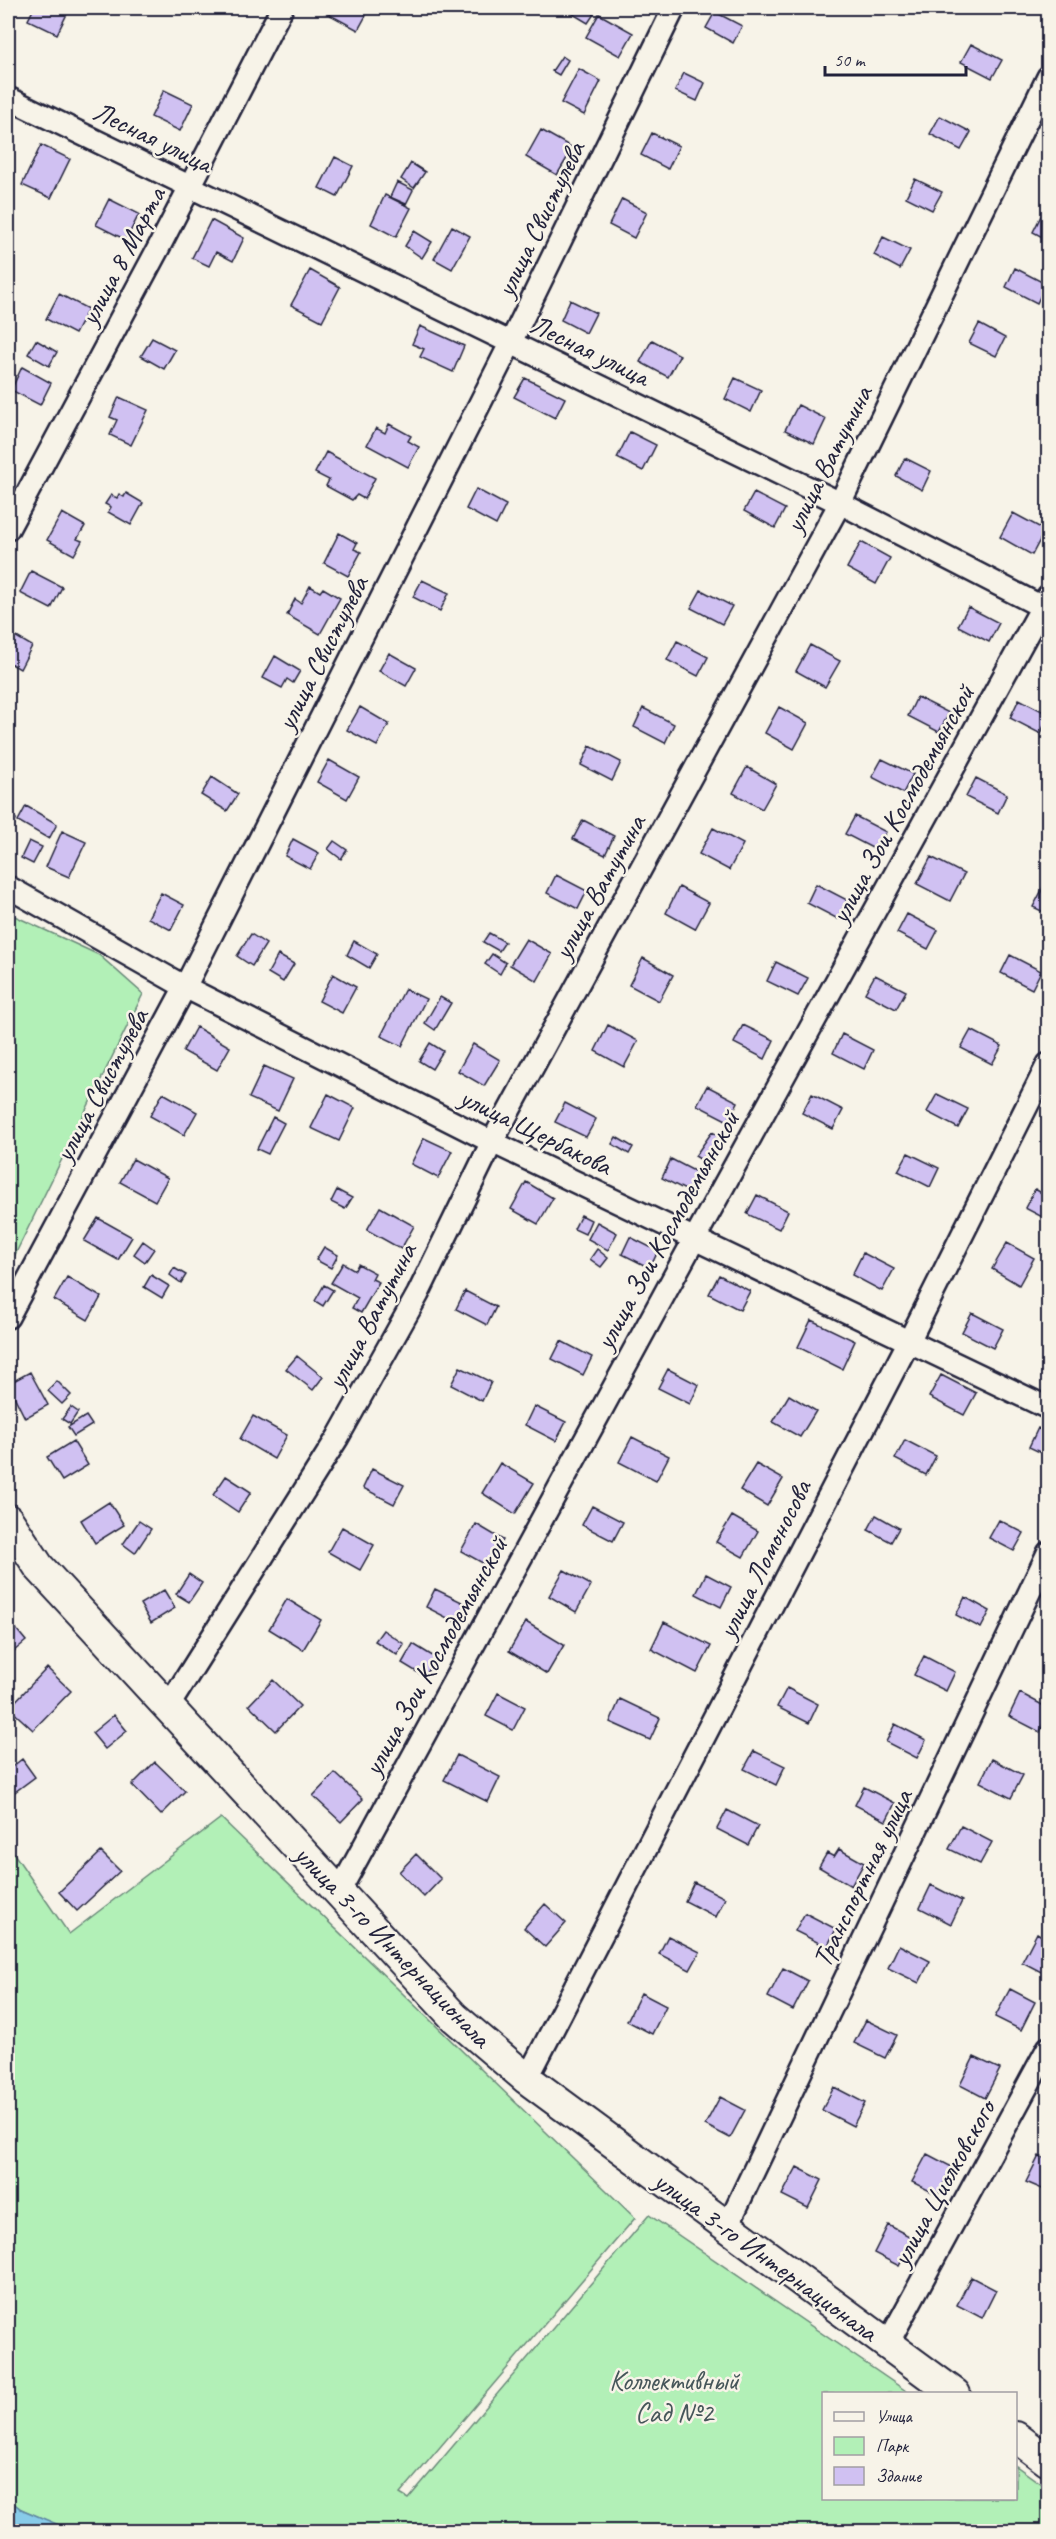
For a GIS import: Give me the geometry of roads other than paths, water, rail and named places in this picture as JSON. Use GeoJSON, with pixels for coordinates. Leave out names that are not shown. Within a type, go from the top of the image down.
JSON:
{"type":"FeatureCollection","features":[{"type":"Feature","properties":{"kind":"main road","name":"улица 3-го Интернационала"},"geometry":{"type":"LineString","coordinates":[[8,1520],[39,1567],[454,2017],[527,2079],[952,2392]]}},
{"type":"Feature","properties":{"kind":"main road"},"geometry":{"type":"LineString","coordinates":[[1017,2438],[1046,2455]]}},
{"type":"Feature","properties":{"kind":"street","name":"улица 8 Марта"},"geometry":{"type":"LineString","coordinates":[[8,529],[190,187],[282,8]]}},
{"type":"Feature","properties":{"kind":"street","name":"улица Свистулева"},"geometry":{"type":"LineString","coordinates":[[8,1317],[185,987],[510,344],[675,8]]}},
{"type":"Feature","properties":{"kind":"street","name":"улица Ватутина"},"geometry":{"type":"LineString","coordinates":[[168,1707],[338,1437],[418,1294],[492,1142],[840,503],[1048,77]]}},
{"type":"Feature","properties":{"kind":"street","name":"Лесная улица"},"geometry":{"type":"LineString","coordinates":[[8,98],[1047,604]]}},
{"type":"Feature","properties":{"kind":"street","name":"улица Зои Космодемьянской"},"geometry":{"type":"LineString","coordinates":[[339,1892],[695,1238],[1047,604]]}},
{"type":"Feature","properties":{"kind":"street","name":"улица Щербакова"},"geometry":{"type":"LineString","coordinates":[[8,886],[185,987],[492,1142],[1048,1408]]}},
{"type":"Feature","properties":{"kind":"street","name":"улица Ломоносова"},"geometry":{"type":"LineString","coordinates":[[527,2079],[909,1341],[1048,1064]]}},
{"type":"Feature","properties":{"kind":"street","name":"Транспортная улица"},"geometry":{"type":"LineString","coordinates":[[727,2227],[1048,1553]]}},
{"type":"Feature","properties":{"kind":"street","name":"улица Циолковского"},"geometry":{"type":"LineString","coordinates":[[887,2345],[1048,2048]]}},
{"type":"Feature","properties":{"kind":"water"},"geometry":{"type":"Polygon","coordinates":[[[8,2499],[21,2509],[73,2531],[8,2531],[8,2499]]]}},
{"type":"Feature","properties":{"kind":"park label","name":"Коллективный Сад №2"},"geometry":{"type":"Point","coordinates":[674,2396]}}]}
